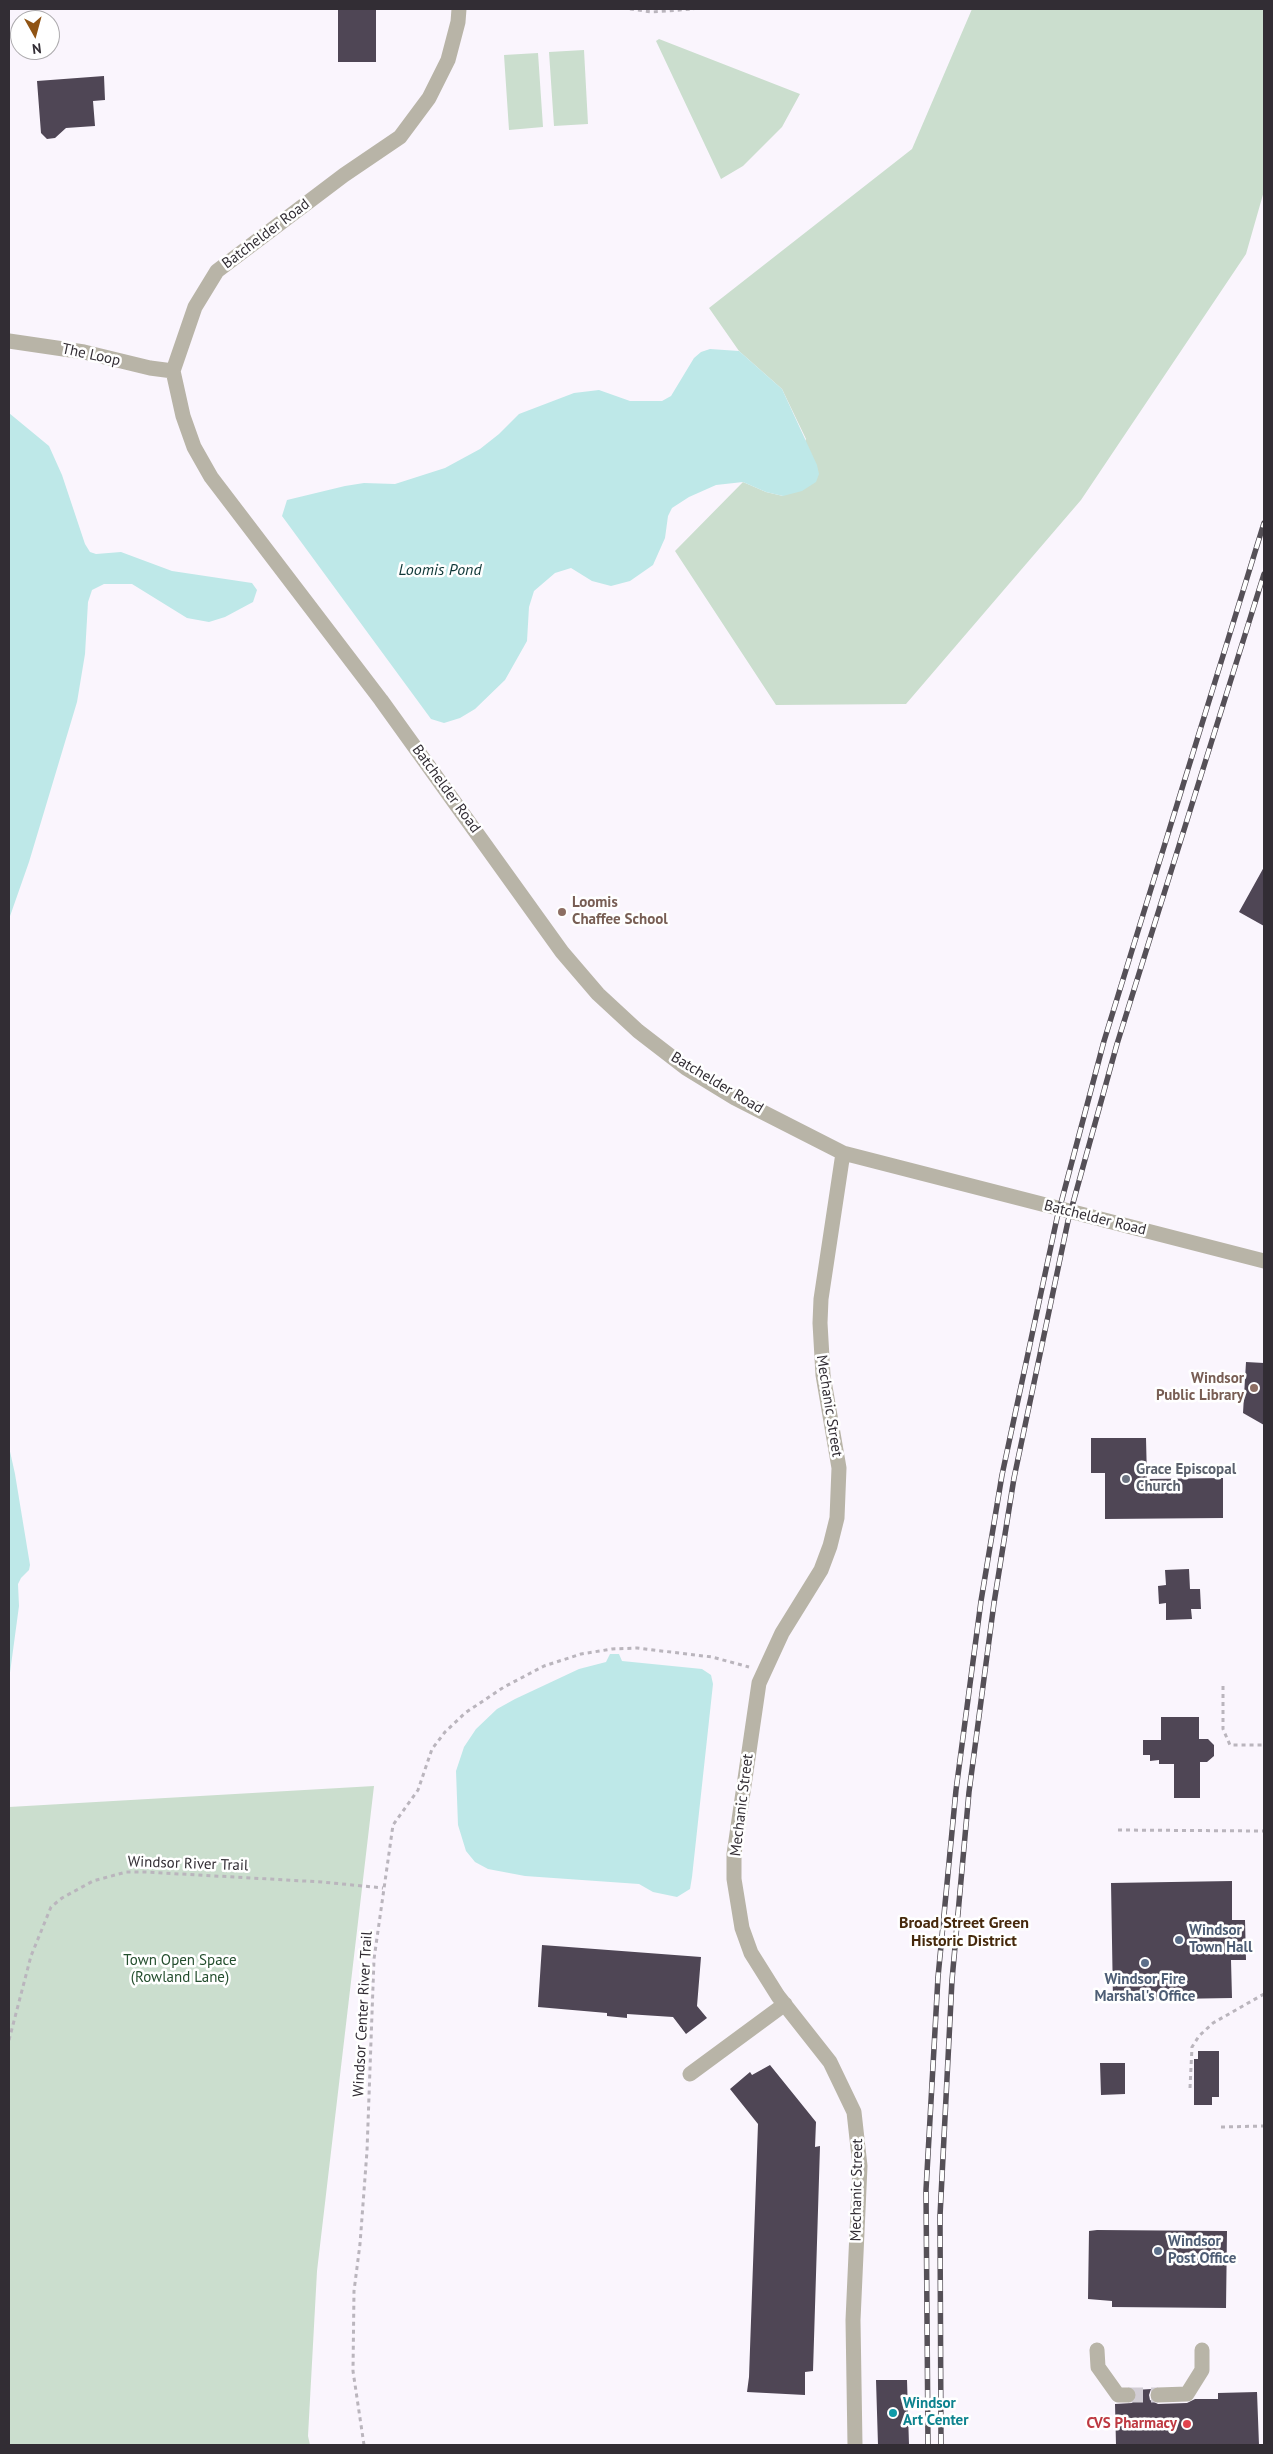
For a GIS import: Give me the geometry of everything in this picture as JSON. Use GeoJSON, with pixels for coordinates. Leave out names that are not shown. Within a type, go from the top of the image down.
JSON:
{"type":"FeatureCollection","features":[{"type":"Feature","properties":{"kind":"street","name":"Batchelder Road"},"geometry":{"type":"LineString","coordinates":[[459,9],[458,22],[448,60],[429,98],[400,137],[344,176],[217,271],[195,307],[173,372],[183,416],[194,447],[211,477],[382,700],[562,952],[592,987],[638,1031],[686,1068],[735,1098],[843,1153],[1264,1261]]}},
{"type":"Feature","properties":{"kind":"street","name":"The Loop"},"geometry":{"type":"LineString","coordinates":[[9,340],[84,352],[173,372]]}},
{"type":"Feature","properties":{"kind":"street","name":"Mechanic Street"},"geometry":{"type":"LineString","coordinates":[[843,1153],[821,1299],[820,1323],[823,1376],[839,1468],[837,1518],[821,1570],[782,1633],[764,1671],[757,1696],[750,1742],[734,1854],[734,1879],[742,1928],[751,1953],[764,1976],[810,2034],[839,2077],[854,2112],[860,2166],[854,2320],[855,2445]]}},
{"type":"Feature","properties":{"kind":"street"},"geometry":{"type":"LineString","coordinates":[[690,2074],[785,2004]]}},
{"type":"Feature","properties":{"kind":"street"},"geometry":{"type":"LineString","coordinates":[[1097,2350],[1098,2367],[1118,2395],[1128,2395]]}},
{"type":"Feature","properties":{"kind":"street"},"geometry":{"type":"LineString","coordinates":[[1158,2395],[1187,2394],[1202,2370],[1202,2350]]}},
{"type":"Feature","properties":{"kind":"path"},"geometry":{"type":"LineString","coordinates":[[630,9],[652,12],[694,9]]}},
{"type":"Feature","properties":{"kind":"path","name":"Windsor Center River Trail"},"geometry":{"type":"LineString","coordinates":[[364,2445],[353,2371],[354,2291],[360,2244],[367,2151],[372,1979],[393,1825],[418,1790],[432,1749],[445,1732],[465,1713],[525,1675],[544,1666],[582,1654],[612,1649],[637,1648],[712,1657],[764,1671]]}},
{"type":"Feature","properties":{"kind":"path"},"geometry":{"type":"LineString","coordinates":[[1223,1686],[1223,1729],[1230,1745],[1264,1745]]}},
{"type":"Feature","properties":{"kind":"path"},"geometry":{"type":"LineString","coordinates":[[1118,1830],[1264,1830]]}},
{"type":"Feature","properties":{"kind":"path","name":"Windsor River Trail"},"geometry":{"type":"LineString","coordinates":[[9,2040],[20,2004],[31,1956],[51,1907],[62,1898],[93,1880],[126,1872],[322,1882],[383,1888]]}},
{"type":"Feature","properties":{"kind":"path"},"geometry":{"type":"LineString","coordinates":[[1190,2088],[1192,2047],[1199,2036],[1213,2023],[1264,1994]]}},
{"type":"Feature","properties":{"kind":"path"},"geometry":{"type":"LineString","coordinates":[[1221,2127],[1264,2126]]}},
{"type":"Feature","properties":{"kind":"green space"},"geometry":{"type":"Polygon","coordinates":[[[972,9],[1264,9],[1264,191],[1246,254],[1081,500],[906,704],[776,705],[675,551],[743,482],[766,492],[783,496],[806,439],[782,389],[739,351],[709,308],[912,149],[972,9]]]}},
{"type":"Feature","properties":{"kind":"green space"},"geometry":{"type":"Polygon","coordinates":[[[659,39],[800,94],[782,127],[743,166],[721,179],[656,41],[659,39]]]}},
{"type":"Feature","properties":{"kind":"green space"},"geometry":{"type":"Polygon","coordinates":[[[584,50],[588,124],[554,126],[549,52],[584,50]]]}},
{"type":"Feature","properties":{"kind":"green space"},"geometry":{"type":"Polygon","coordinates":[[[538,53],[543,127],[509,130],[504,55],[538,53]]]}},
{"type":"Feature","properties":{"kind":"green space","name":"Town Open Space (Rowland Lane)"},"geometry":{"type":"Polygon","coordinates":[[[374,1786],[317,2271],[308,2436],[310,2445],[9,2445],[9,1807],[374,1786]]]}},
{"type":"Feature","properties":{"kind":"water","name":"Loomis Pond"},"geometry":{"type":"Polygon","coordinates":[[[710,349],[739,351],[782,389],[817,465],[819,474],[816,482],[802,491],[783,496],[766,492],[743,482],[716,485],[689,497],[672,508],[668,516],[665,538],[653,565],[630,581],[611,586],[592,581],[571,568],[555,573],[534,591],[529,607],[527,641],[505,680],[475,709],[460,718],[444,723],[431,719],[282,516],[287,500],[364,483],[395,484],[445,468],[480,449],[499,434],[519,414],[574,393],[599,390],[630,401],[662,401],[671,396],[694,358],[701,352],[710,349]]]}},
{"type":"Feature","properties":{"kind":"water"},"geometry":{"type":"Polygon","coordinates":[[[9,413],[49,446],[62,475],[85,544],[90,552],[96,554],[121,552],[172,571],[252,583],[257,590],[253,602],[225,617],[209,622],[187,618],[132,584],[104,584],[92,590],[88,602],[85,654],[77,702],[29,862],[9,919],[9,413]]]}},
{"type":"Feature","properties":{"kind":"water"},"geometry":{"type":"Polygon","coordinates":[[[9,1447],[30,1565],[29,1570],[18,1584],[19,1606],[9,1680],[9,1447]]]}},
{"type":"Feature","properties":{"kind":"water"},"geometry":{"type":"Polygon","coordinates":[[[610,1654],[619,1654],[622,1661],[702,1669],[711,1675],[713,1684],[692,1877],[690,1889],[677,1897],[653,1892],[639,1884],[525,1876],[488,1869],[475,1862],[466,1851],[458,1825],[456,1771],[464,1747],[476,1729],[497,1709],[579,1669],[606,1662],[610,1654]]]}},
{"type":"Feature","properties":{"kind":"building"},"geometry":{"type":"Polygon","coordinates":[[[338,9],[376,9],[376,62],[338,62],[338,9]]]}},
{"type":"Feature","properties":{"kind":"building"},"geometry":{"type":"Polygon","coordinates":[[[104,76],[105,100],[93,101],[95,126],[66,128],[55,138],[47,139],[41,133],[37,81],[104,76]]]}},
{"type":"Feature","properties":{"kind":"building"},"geometry":{"type":"Polygon","coordinates":[[[1264,867],[1264,926],[1239,912],[1264,867]]]}},
{"type":"Feature","properties":{"kind":"building","name":"Windsor Public Library"},"geometry":{"type":"Polygon","coordinates":[[[1246,1362],[1264,1363],[1264,1425],[1243,1413],[1246,1362]]]}},
{"type":"Feature","properties":{"kind":"building","name":"Grace Episcopal Church"},"geometry":{"type":"Polygon","coordinates":[[[1091,1438],[1146,1438],[1147,1479],[1223,1478],[1223,1518],[1105,1519],[1105,1473],[1091,1473],[1091,1438]]]}},
{"type":"Feature","properties":{"kind":"building"},"geometry":{"type":"Polygon","coordinates":[[[1189,1569],[1190,1589],[1200,1589],[1201,1609],[1191,1609],[1192,1619],[1166,1620],[1166,1603],[1159,1604],[1158,1586],[1166,1585],[1165,1570],[1189,1569]]]}},
{"type":"Feature","properties":{"kind":"building"},"geometry":{"type":"Polygon","coordinates":[[[1161,1717],[1199,1717],[1199,1739],[1208,1739],[1214,1745],[1214,1756],[1207,1762],[1200,1762],[1200,1798],[1174,1798],[1174,1764],[1159,1764],[1159,1760],[1150,1761],[1150,1755],[1143,1755],[1143,1740],[1161,1740],[1161,1717]]]}},
{"type":"Feature","properties":{"kind":"building","name":"Windsor Town Hall"},"geometry":{"type":"Polygon","coordinates":[[[1232,1881],[1232,1920],[1245,1920],[1246,1960],[1231,1960],[1232,1998],[1113,2000],[1111,1883],[1232,1881]]]}},
{"type":"Feature","properties":{"kind":"building"},"geometry":{"type":"Polygon","coordinates":[[[542,1945],[701,1957],[697,2006],[707,2018],[686,2034],[673,2017],[627,2014],[627,2018],[607,2016],[607,2013],[538,2007],[542,1945]]]}},
{"type":"Feature","properties":{"kind":"building"},"geometry":{"type":"Polygon","coordinates":[[[1198,2051],[1219,2051],[1219,2097],[1212,2097],[1212,2105],[1194,2105],[1194,2059],[1198,2059],[1198,2051]]]}},
{"type":"Feature","properties":{"kind":"building"},"geometry":{"type":"Polygon","coordinates":[[[1100,2063],[1125,2063],[1125,2094],[1101,2095],[1100,2063]]]}},
{"type":"Feature","properties":{"kind":"building"},"geometry":{"type":"Polygon","coordinates":[[[770,2065],[816,2122],[815,2147],[820,2146],[813,2371],[805,2372],[805,2395],[747,2392],[758,2124],[730,2089],[750,2072],[752,2075],[770,2065]]]}},
{"type":"Feature","properties":{"kind":"building","name":"Windsor Post Office"},"geometry":{"type":"Polygon","coordinates":[[[1089,2231],[1227,2231],[1226,2308],[1112,2307],[1112,2301],[1088,2299],[1089,2231]]]}},
{"type":"Feature","properties":{"kind":"building","name":"Windsor Art Center"},"geometry":{"type":"Polygon","coordinates":[[[876,2380],[907,2380],[909,2445],[878,2445],[876,2380]]]}},
{"type":"Feature","properties":{"kind":"building","name":"CVS Pharmacy"},"geometry":{"type":"Polygon","coordinates":[[[1151,2389],[1150,2400],[1158,2404],[1187,2403],[1195,2399],[1218,2399],[1218,2393],[1257,2392],[1259,2445],[1116,2445],[1115,2404],[1132,2403],[1137,2395],[1135,2390],[1151,2389]]]}},
{"type":"Feature","properties":{"kind":"tunnel"},"geometry":{"type":"LineString","coordinates":[[1128,2395],[1158,2395]]}},
{"type":"Feature","properties":{"kind":"railway"},"geometry":{"type":"LineString","coordinates":[[928,2445],[926,2190],[938,1977],[956,1790],[981,1601],[1002,1475],[1057,1218],[1104,1041],[1264,523]]}},
{"type":"Feature","properties":{"kind":"railway"},"geometry":{"type":"LineString","coordinates":[[941,2445],[940,2216],[952,1980],[969,1792],[994,1603],[1014,1478],[1068,1221],[1117,1044],[1264,574]]}},
{"type":"Feature","properties":{"kind":"place","name":"Loomis Chaffee School"},"geometry":{"type":"Point","coordinates":[562,912]}},
{"type":"Feature","properties":{"kind":"place","name":"Windsor Public Library"},"geometry":{"type":"Point","coordinates":[1254,1388]}},
{"type":"Feature","properties":{"kind":"place","name":"Grace Episcopal Church"},"geometry":{"type":"Point","coordinates":[1126,1479]}},
{"type":"Feature","properties":{"kind":"place","name":"Windsor Town Hall"},"geometry":{"type":"Point","coordinates":[1179,1940]}},
{"type":"Feature","properties":{"kind":"place","name":"Windsor Fire Marshal's Office"},"geometry":{"type":"Point","coordinates":[1145,1963]}},
{"type":"Feature","properties":{"kind":"place","name":"Windsor Post Office"},"geometry":{"type":"Point","coordinates":[1158,2251]}},
{"type":"Feature","properties":{"kind":"place","name":"Windsor Art Center"},"geometry":{"type":"Point","coordinates":[893,2413]}},
{"type":"Feature","properties":{"kind":"place","name":"CVS Pharmacy"},"geometry":{"type":"Point","coordinates":[1187,2424]}},
{"type":"Feature","properties":{"kind":"district","name":"Broad Street Green Historic District"},"geometry":{"type":"Point","coordinates":[964,1932]}}]}
